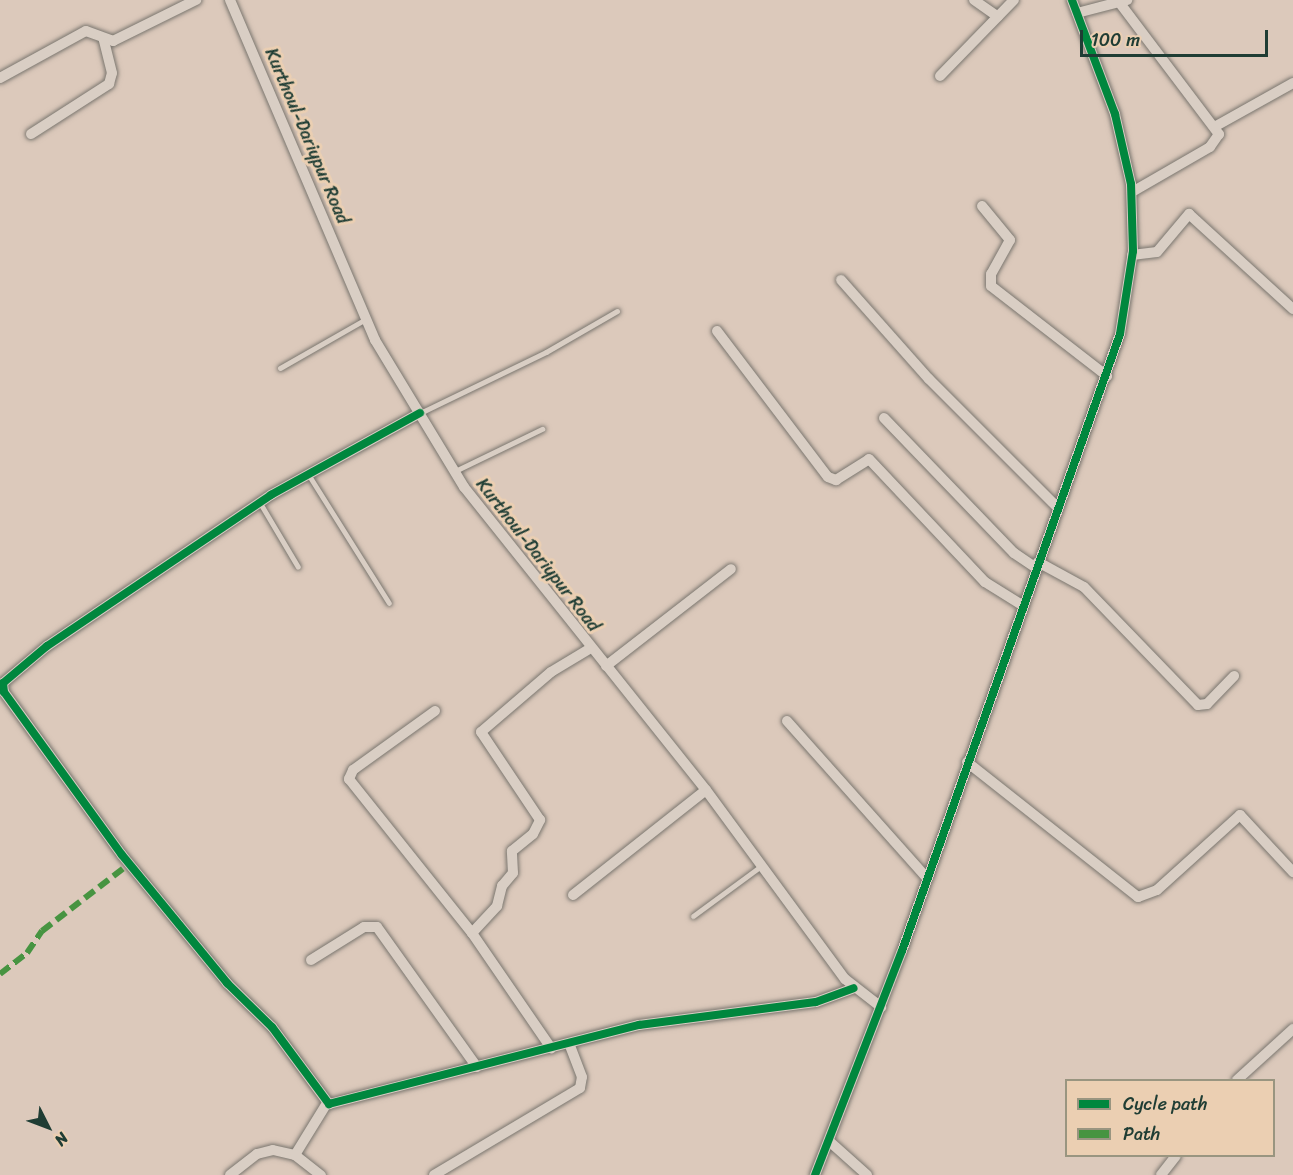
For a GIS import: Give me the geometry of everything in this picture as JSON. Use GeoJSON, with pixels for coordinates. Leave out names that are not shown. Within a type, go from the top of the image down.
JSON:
{"type":"FeatureCollection","features":[{"type":"Feature","properties":{"kind":"street"},"geometry":{"type":"LineString","coordinates":[[0,78],[86,31],[104,40],[119,39],[196,0]]}},
{"type":"Feature","properties":{"kind":"street","name":"Kurthoul-Dariypur Road"},"geometry":{"type":"LineString","coordinates":[[230,0],[388,364],[454,471],[488,522],[706,790],[854,988],[880,1007]]}},
{"type":"Feature","properties":{"kind":"street"},"geometry":{"type":"LineString","coordinates":[[974,0],[998,17]]}},
{"type":"Feature","properties":{"kind":"street"},"geometry":{"type":"LineString","coordinates":[[940,76],[1014,0]]}},
{"type":"Feature","properties":{"kind":"street"},"geometry":{"type":"LineString","coordinates":[[815,1175],[927,878],[1120,334],[1132,255],[1132,192],[1115,114],[1072,0]]}},
{"type":"Feature","properties":{"kind":"street"},"geometry":{"type":"LineString","coordinates":[[1077,14],[1123,1],[1216,126],[1218,137],[1210,147],[1132,192]]}},
{"type":"Feature","properties":{"kind":"street"},"geometry":{"type":"LineString","coordinates":[[31,134],[109,84],[112,74],[104,40]]}},
{"type":"Feature","properties":{"kind":"street"},"geometry":{"type":"LineString","coordinates":[[1216,126],[1293,83]]}},
{"type":"Feature","properties":{"kind":"street"},"geometry":{"type":"LineString","coordinates":[[982,206],[1010,240],[991,274],[991,286],[1107,376]]}},
{"type":"Feature","properties":{"kind":"street"},"geometry":{"type":"LineString","coordinates":[[1132,255],[1157,252],[1189,214],[1293,309]]}},
{"type":"Feature","properties":{"kind":"street"},"geometry":{"type":"LineString","coordinates":[[841,280],[929,379],[1057,507]]}},
{"type":"Feature","properties":{"kind":"street"},"geometry":{"type":"LineString","coordinates":[[717,331],[828,477],[836,480],[869,459],[985,582],[1023,605]]}},
{"type":"Feature","properties":{"kind":"street"},"geometry":{"type":"LineString","coordinates":[[327,1103],[272,1027],[227,983],[122,855],[1,686],[47,646],[260,503],[420,413]]}},
{"type":"Feature","properties":{"kind":"street"},"geometry":{"type":"LineString","coordinates":[[884,418],[1014,553],[1084,587],[1198,705],[1207,705],[1234,676]]}},
{"type":"Feature","properties":{"kind":"street"},"geometry":{"type":"LineString","coordinates":[[606,666],[731,569]]}},
{"type":"Feature","properties":{"kind":"street"},"geometry":{"type":"LineString","coordinates":[[472,933],[497,906],[502,886],[513,873],[512,851],[532,834],[540,820],[481,732],[551,672],[591,648]]}},
{"type":"Feature","properties":{"kind":"street"},"geometry":{"type":"LineString","coordinates":[[435,711],[353,770],[349,779],[472,933],[551,1048]]}},
{"type":"Feature","properties":{"kind":"street"},"geometry":{"type":"LineString","coordinates":[[787,721],[927,878]]}},
{"type":"Feature","properties":{"kind":"street"},"geometry":{"type":"LineString","coordinates":[[967,762],[1138,897],[1156,890],[1240,815],[1293,872]]}},
{"type":"Feature","properties":{"kind":"street"},"geometry":{"type":"LineString","coordinates":[[573,895],[706,790]]}},
{"type":"Feature","properties":{"kind":"street"},"geometry":{"type":"LineString","coordinates":[[311,960],[363,927],[377,927],[477,1067]]}},
{"type":"Feature","properties":{"kind":"street"},"geometry":{"type":"LineString","coordinates":[[295,1155],[327,1103],[671,1019],[816,1002],[854,988]]}},
{"type":"Feature","properties":{"kind":"street"},"geometry":{"type":"LineString","coordinates":[[1238,1079],[1293,1029]]}},
{"type":"Feature","properties":{"kind":"street"},"geometry":{"type":"LineString","coordinates":[[434,1175],[580,1088],[582,1077],[568,1043]]}},
{"type":"Feature","properties":{"kind":"street"},"geometry":{"type":"LineString","coordinates":[[829,1141],[867,1175]]}},
{"type":"Feature","properties":{"kind":"street"},"geometry":{"type":"LineString","coordinates":[[230,1175],[265,1151],[295,1155],[321,1175]]}},
{"type":"Feature","properties":{"kind":"street"},"geometry":{"type":"LineString","coordinates":[[1161,1175],[1174,1157]]}},
{"type":"Feature","properties":{"kind":"lane"},"geometry":{"type":"LineString","coordinates":[[420,413],[563,343],[617,311]]}},
{"type":"Feature","properties":{"kind":"lane"},"geometry":{"type":"LineString","coordinates":[[280,368],[368,318]]}},
{"type":"Feature","properties":{"kind":"lane"},"geometry":{"type":"LineString","coordinates":[[454,471],[542,429]]}},
{"type":"Feature","properties":{"kind":"lane"},"geometry":{"type":"LineString","coordinates":[[308,474],[389,603]]}},
{"type":"Feature","properties":{"kind":"lane"},"geometry":{"type":"LineString","coordinates":[[260,503],[298,567]]}},
{"type":"Feature","properties":{"kind":"lane"},"geometry":{"type":"LineString","coordinates":[[693,916],[763,865]]}},
{"type":"Feature","properties":{"kind":"marked path"},"geometry":{"type":"LineString","coordinates":[[0,974],[27,953],[42,931],[129,864]]}},
{"type":"Feature","properties":{"kind":"cycle path"},"geometry":{"type":"LineString","coordinates":[[815,1175],[902,951],[1120,334],[1133,251],[1131,184],[1115,114],[1072,0]]}},
{"type":"Feature","properties":{"kind":"cycle path"},"geometry":{"type":"LineString","coordinates":[[420,413],[271,495],[47,646],[3,683],[4,692],[122,855],[227,983],[272,1027],[329,1104],[639,1025],[816,1002],[854,988]]}}]}
